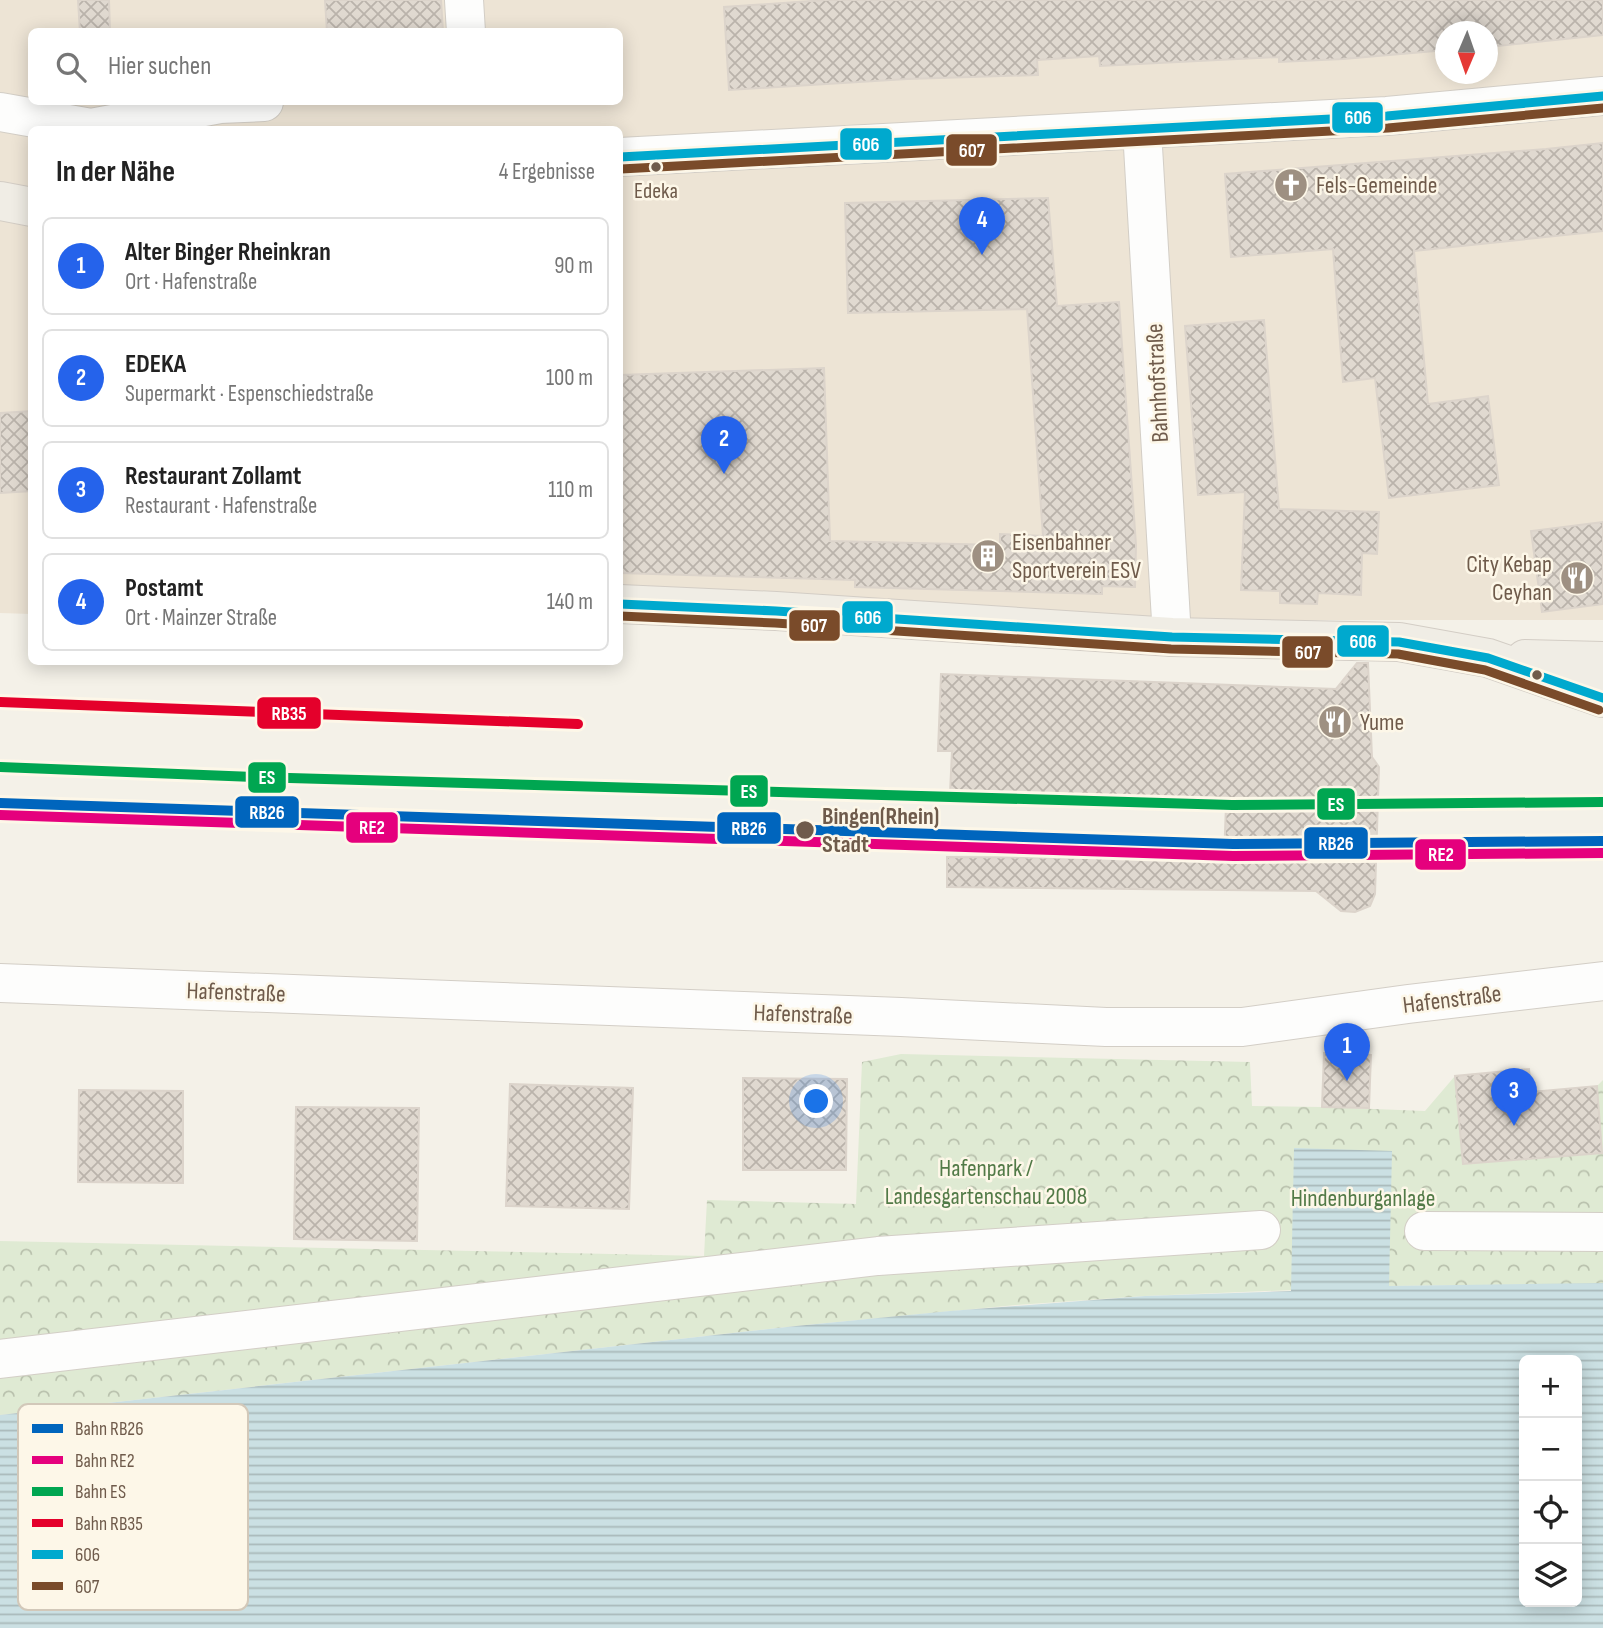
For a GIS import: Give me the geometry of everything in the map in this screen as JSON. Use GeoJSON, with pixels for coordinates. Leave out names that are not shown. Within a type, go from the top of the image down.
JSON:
{"type":"FeatureCollection","features":[{"type":"Feature","properties":{"kind":"main road"},"geometry":{"type":"LineString","coordinates":[[0,201],[28,206]]}},
{"type":"Feature","properties":{"kind":"main road"},"geometry":{"type":"LineString","coordinates":[[623,604],[776,611],[1172,637],[1399,642],[1488,659],[1603,698]]}},
{"type":"Feature","properties":{"kind":"main road"},"geometry":{"type":"LineString","coordinates":[[1488,659],[1603,661]]}},
{"type":"Feature","properties":{"kind":"street"},"geometry":{"type":"LineString","coordinates":[[464,0],[466,28]]}},
{"type":"Feature","properties":{"kind":"street"},"geometry":{"type":"LineString","coordinates":[[623,157],[1387,116],[1603,96]]}},
{"type":"Feature","properties":{"kind":"street"},"geometry":{"type":"LineString","coordinates":[[102,126],[215,105]]}},
{"type":"Feature","properties":{"kind":"street"},"geometry":{"type":"LineString","coordinates":[[0,112],[80,126]]}},
{"type":"Feature","properties":{"kind":"street","name":"Bahnhofstraße"},"geometry":{"type":"LineString","coordinates":[[1142,130],[1172,637]]}},
{"type":"Feature","properties":{"kind":"street","name":"Hafenstraße"},"geometry":{"type":"LineString","coordinates":[[0,983],[1106,1027],[1242,1027],[1603,981]]}},
{"type":"Feature","properties":{"kind":"street"},"geometry":{"type":"LineString","coordinates":[[0,1359],[878,1256],[1261,1230]]}},
{"type":"Feature","properties":{"kind":"street"},"geometry":{"type":"LineString","coordinates":[[1424,1231],[1603,1232]]}},
{"type":"Feature","properties":{"kind":"shaded area"},"geometry":{"type":"Polygon","coordinates":[[[0,0],[1603,0],[1603,620],[623,617],[623,126],[28,126],[28,614],[0,613],[0,0]]]}},
{"type":"Feature","properties":{"kind":"shaded area"},"geometry":{"type":"Polygon","coordinates":[[[1294,1148],[1392,1151],[1389,1286],[1603,1283],[1603,1628],[0,1628],[0,1415],[18,1413],[18,1610],[248,1610],[248,1404],[98,1404],[950,1311],[1145,1296],[1291,1291],[1294,1148]]]}},
{"type":"Feature","properties":{"kind":"green space","name":"Hafenpark / Landesgartenschau 2008"},"geometry":{"type":"Polygon","coordinates":[[[901,1054],[1250,1062],[1252,1106],[1425,1111],[1455,1076],[1463,1164],[1602,1152],[1597,1086],[1603,1080],[1603,1284],[1389,1286],[1145,1296],[1016,1305],[796,1326],[98,1404],[18,1404],[18,1413],[0,1415],[0,1241],[704,1256],[707,1200],[856,1204],[862,1062],[901,1054]]]}},
{"type":"Feature","properties":{"kind":"building"},"geometry":{"type":"Polygon","coordinates":[[[78,0],[109,0],[110,28],[80,28],[78,0]]]}},
{"type":"Feature","properties":{"kind":"building"},"geometry":{"type":"Polygon","coordinates":[[[325,0],[441,0],[443,28],[327,28],[325,0]]]}},
{"type":"Feature","properties":{"kind":"building"},"geometry":{"type":"Polygon","coordinates":[[[826,0],[1603,0],[1603,35],[1498,46],[1498,21],[1435,21],[1435,51],[1279,62],[1279,57],[1100,66],[1099,56],[1037,60],[1038,75],[907,79],[729,90],[724,7],[826,0]]]}},
{"type":"Feature","properties":{"kind":"building"},"geometry":{"type":"Polygon","coordinates":[[[1603,143],[1603,231],[1414,251],[1428,404],[1488,396],[1499,485],[1389,498],[1375,378],[1343,382],[1333,249],[1231,257],[1225,174],[1603,143]]]}},
{"type":"Feature","properties":{"kind":"building"},"geometry":{"type":"Polygon","coordinates":[[[1048,198],[1057,306],[1119,302],[1136,545],[1135,587],[1102,586],[1102,594],[855,587],[855,580],[623,573],[623,375],[824,368],[830,541],[1000,545],[1000,534],[1043,536],[1027,309],[848,313],[845,203],[1048,198]]]}},
{"type":"Feature","properties":{"kind":"building"},"geometry":{"type":"Polygon","coordinates":[[[1264,320],[1279,509],[1379,512],[1377,554],[1362,553],[1361,595],[1318,593],[1317,604],[1280,603],[1280,591],[1241,590],[1245,492],[1198,495],[1185,326],[1264,320]]]}},
{"type":"Feature","properties":{"kind":"building"},"geometry":{"type":"Polygon","coordinates":[[[28,411],[28,491],[0,493],[0,413],[28,411]]]}},
{"type":"Feature","properties":{"kind":"building"},"geometry":{"type":"Polygon","coordinates":[[[1603,522],[1603,604],[1542,612],[1531,531],[1603,522]]]}},
{"type":"Feature","properties":{"kind":"building"},"geometry":{"type":"Polygon","coordinates":[[[1357,663],[1368,663],[1372,757],[1379,767],[1375,894],[1370,906],[1355,912],[1341,911],[1316,891],[947,887],[947,857],[1224,859],[1226,805],[950,793],[952,751],[938,751],[941,674],[1336,689],[1357,663]]]}},
{"type":"Feature","properties":{"kind":"building"},"geometry":{"type":"Polygon","coordinates":[[[1324,1053],[1371,1055],[1369,1108],[1322,1107],[1324,1053]]]}},
{"type":"Feature","properties":{"kind":"building"},"geometry":{"type":"Polygon","coordinates":[[[1529,1069],[1531,1092],[1597,1086],[1602,1153],[1463,1164],[1455,1076],[1529,1069]]]}},
{"type":"Feature","properties":{"kind":"building"},"geometry":{"type":"Polygon","coordinates":[[[743,1078],[847,1079],[846,1170],[743,1170],[743,1078]]]}},
{"type":"Feature","properties":{"kind":"building"},"geometry":{"type":"Polygon","coordinates":[[[510,1084],[633,1088],[629,1209],[506,1206],[510,1084]]]}},
{"type":"Feature","properties":{"kind":"building"},"geometry":{"type":"Polygon","coordinates":[[[79,1090],[183,1091],[183,1183],[78,1182],[79,1090]]]}},
{"type":"Feature","properties":{"kind":"building"},"geometry":{"type":"Polygon","coordinates":[[[296,1107],[419,1108],[417,1241],[294,1239],[296,1107]]]}},
{"type":"Feature","properties":{"kind":"rail line","name":"RB35"},"geometry":{"type":"LineString","coordinates":[[0,702],[578,724]]}},
{"type":"Feature","properties":{"kind":"rail line","name":"ES"},"geometry":{"type":"LineString","coordinates":[[0,767],[254,777],[1232,805],[1603,802]]}},
{"type":"Feature","properties":{"kind":"rail line","name":"RB26"},"geometry":{"type":"LineString","coordinates":[[0,803],[1233,844],[1603,841]]}},
{"type":"Feature","properties":{"kind":"rail line","name":"RE2"},"geometry":{"type":"LineString","coordinates":[[0,815],[1233,856],[1603,853]]}},
{"type":"Feature","properties":{"kind":"transit line","name":"606"},"geometry":{"type":"LineString","coordinates":[[623,157],[1387,116],[1603,96]]}},
{"type":"Feature","properties":{"kind":"transit line","name":"607"},"geometry":{"type":"LineString","coordinates":[[623,169],[1388,128],[1603,108]]}},
{"type":"Feature","properties":{"kind":"transit line","name":"606"},"geometry":{"type":"LineString","coordinates":[[623,604],[776,611],[1172,637],[1399,642],[1488,658],[1603,698]]}},
{"type":"Feature","properties":{"kind":"transit line","name":"607"},"geometry":{"type":"LineString","coordinates":[[623,616],[775,623],[1171,649],[1398,654],[1485,670],[1599,710]]}},
{"type":"Feature","properties":{"kind":"place","name":"Edeka"},"geometry":{"type":"Point","coordinates":[656,167]}},
{"type":"Feature","properties":{"kind":"place","name":"Fels-Gemeinde"},"geometry":{"type":"Point","coordinates":[1291,185]}},
{"type":"Feature","properties":{"kind":"place","name":"Postamt"},"geometry":{"type":"Point","coordinates":[982,255]}},
{"type":"Feature","properties":{"kind":"place","name":"EDEKA"},"geometry":{"type":"Point","coordinates":[724,474]}},
{"type":"Feature","properties":{"kind":"place","name":"Eisenbahner Sportverein ESV"},"geometry":{"type":"Point","coordinates":[988,556]}},
{"type":"Feature","properties":{"kind":"place","name":"City Kebap Ceyhan"},"geometry":{"type":"Point","coordinates":[1577,578]}},
{"type":"Feature","properties":{"kind":"place","name":"Yume"},"geometry":{"type":"Point","coordinates":[1335,722]}},
{"type":"Feature","properties":{"kind":"place","name":"Bingen(Rhein) Stadt"},"geometry":{"type":"Point","coordinates":[805,830]}},
{"type":"Feature","properties":{"kind":"place","name":"Alter Binger Rheinkran"},"geometry":{"type":"Point","coordinates":[1347,1081]}},
{"type":"Feature","properties":{"kind":"place","name":"Restaurant Zollamt"},"geometry":{"type":"Point","coordinates":[1514,1126]}},
{"type":"Feature","properties":{"kind":"park label","name":"Hindenburganlage"},"geometry":{"type":"Point","coordinates":[1363,1198]}}]}
